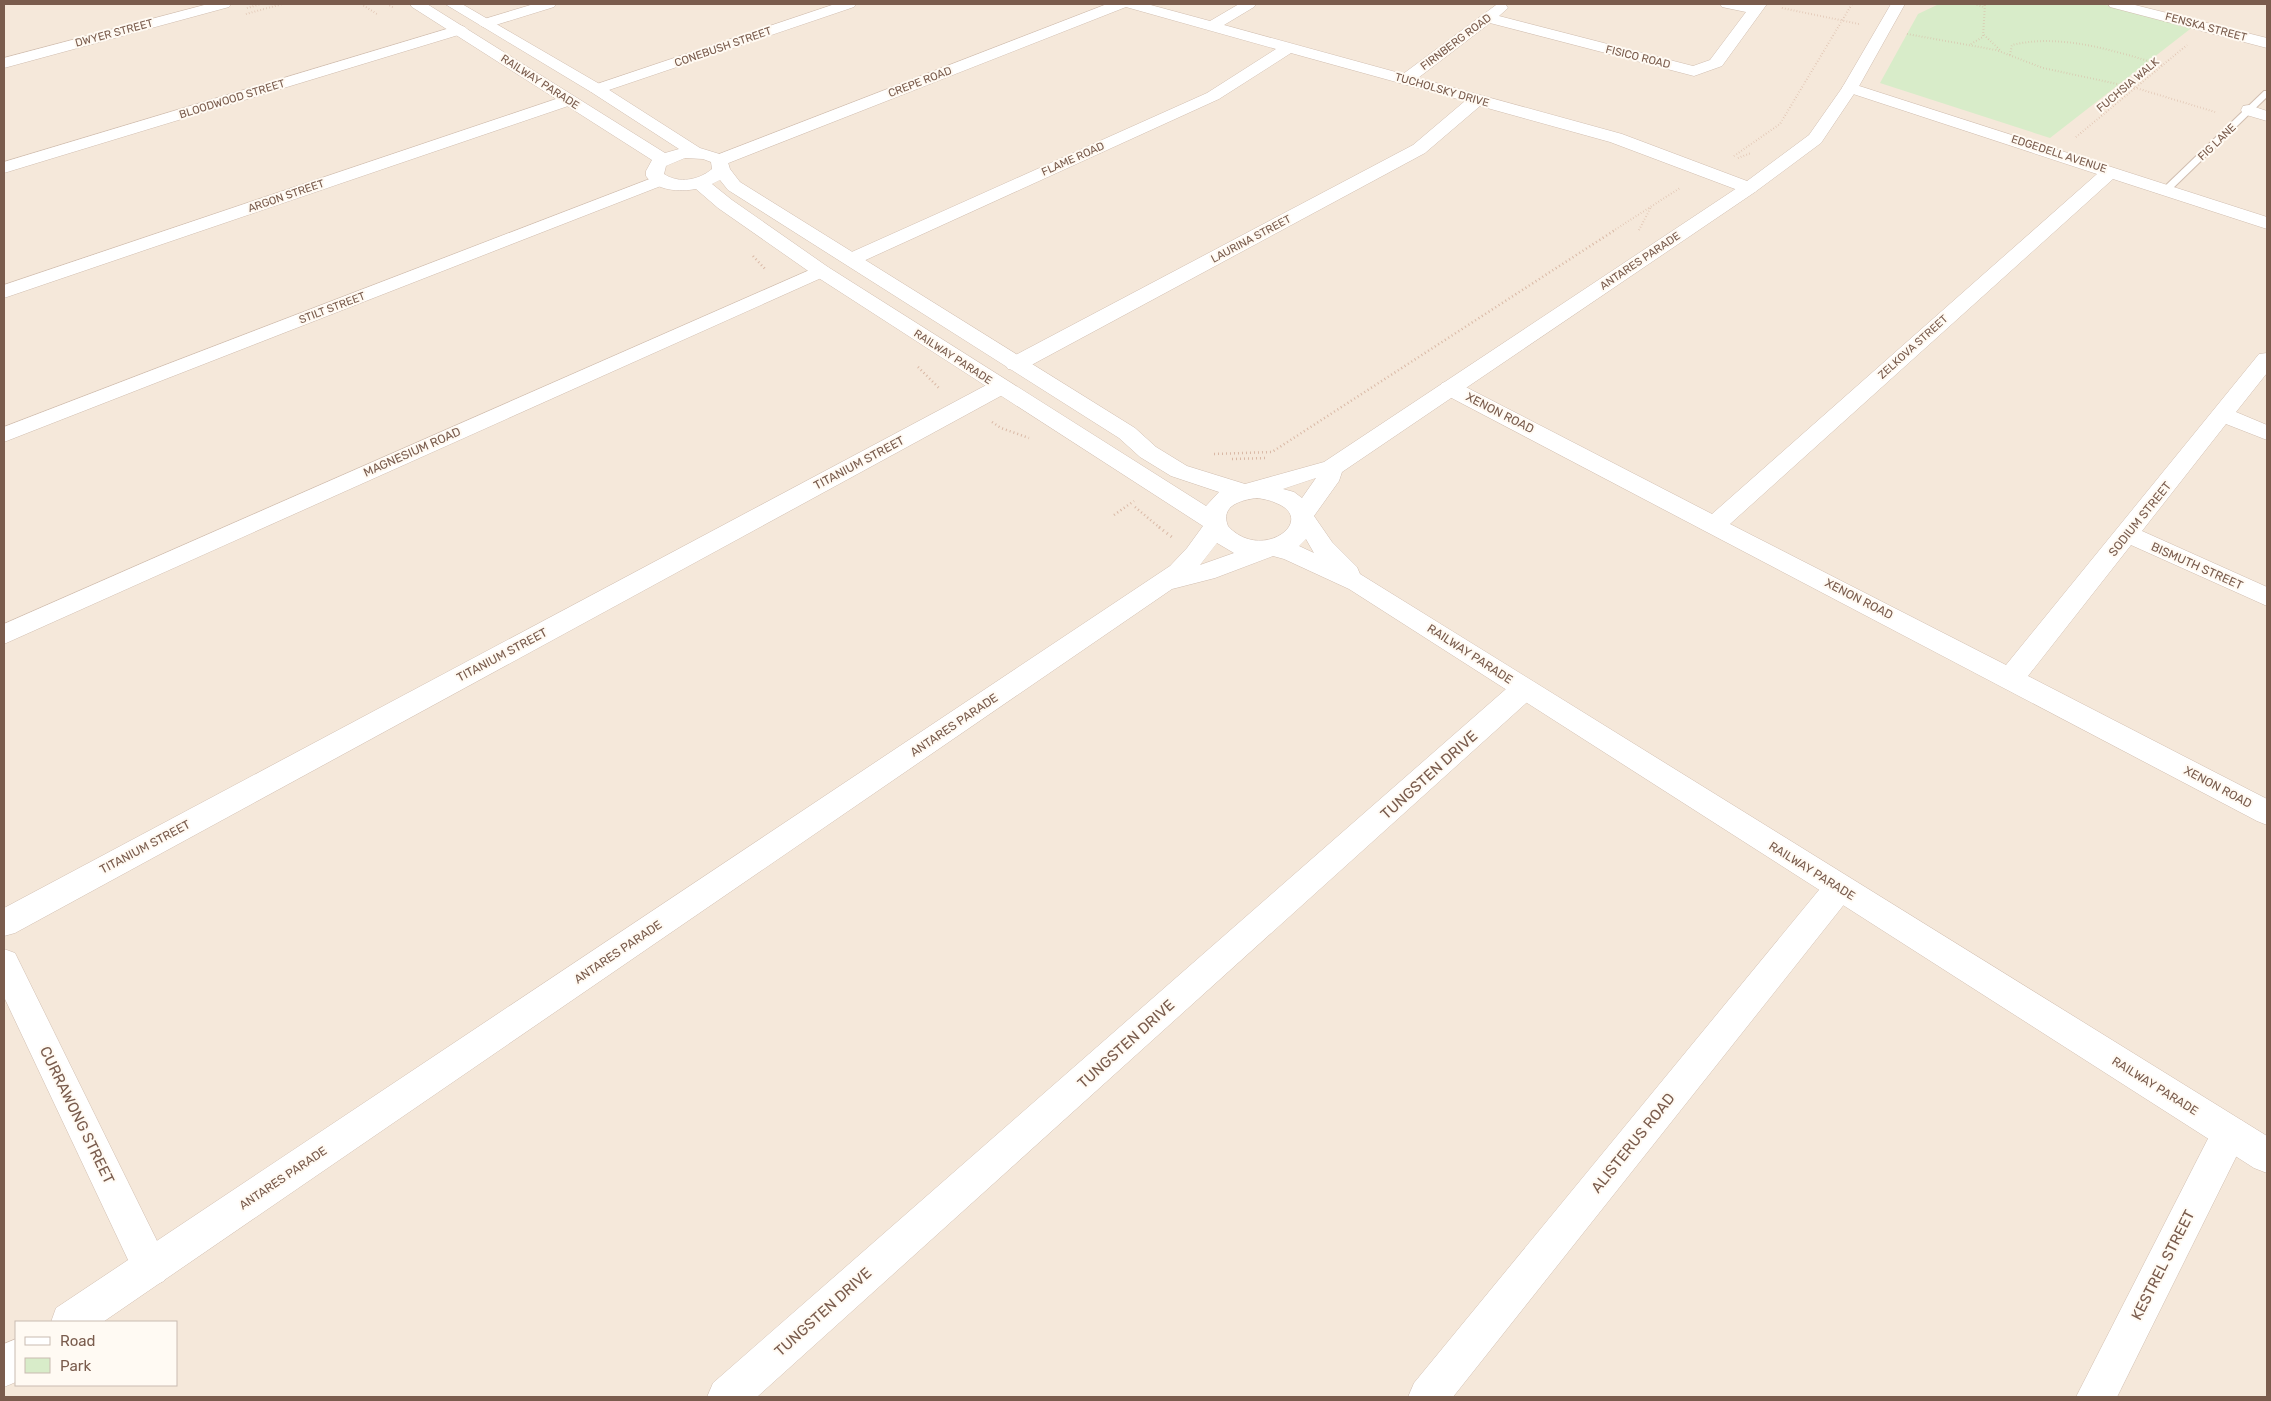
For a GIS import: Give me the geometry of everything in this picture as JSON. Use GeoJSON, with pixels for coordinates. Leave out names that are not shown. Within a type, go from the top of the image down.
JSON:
{"type":"FeatureCollection","features":[{"type":"Feature","properties":{"kind":"street","name":"DWYER STREET"},"geometry":{"type":"LineString","coordinates":[[4,63],[224,4]]}},
{"type":"Feature","properties":{"kind":"street","name":"RAILWAY PARADE"},"geometry":{"type":"LineString","coordinates":[[416,4],[664,160]]}},
{"type":"Feature","properties":{"kind":"street","name":"RAILWAY PARADE"},"geometry":{"type":"LineString","coordinates":[[452,4],[597,90],[696,153]]}},
{"type":"Feature","properties":{"kind":"street"},"geometry":{"type":"LineString","coordinates":[[486,23],[549,4]]}},
{"type":"Feature","properties":{"kind":"street","name":"CONEBUSH STREET"},"geometry":{"type":"LineString","coordinates":[[597,90],[849,4]]}},
{"type":"Feature","properties":{"kind":"street","name":"CREPE ROAD"},"geometry":{"type":"LineString","coordinates":[[699,182],[716,174],[720,165],[1120,4]]}},
{"type":"Feature","properties":{"kind":"street","name":"TUCHOLSKY DRIVE"},"geometry":{"type":"LineString","coordinates":[[1131,4],[1616,138],[1749,188]]}},
{"type":"Feature","properties":{"kind":"street"},"geometry":{"type":"LineString","coordinates":[[1212,26],[1249,4]]}},
{"type":"Feature","properties":{"kind":"street","name":"FIRNBERG ROAD"},"geometry":{"type":"LineString","coordinates":[[1406,80],[1506,4]]}},
{"type":"Feature","properties":{"kind":"street"},"geometry":{"type":"LineString","coordinates":[[1727,4],[1759,6]]}},
{"type":"Feature","properties":{"kind":"street","name":"ANTARES PARADE"},"geometry":{"type":"LineString","coordinates":[[1249,491],[1311,472],[1331,468],[1749,188],[1815,139],[1850,88],[1898,4]]}},
{"type":"Feature","properties":{"kind":"street","name":"FENSKA STREET"},"geometry":{"type":"LineString","coordinates":[[2115,4],[2267,43]]}},
{"type":"Feature","properties":{"kind":"street","name":"FISICO ROAD"},"geometry":{"type":"LineString","coordinates":[[1488,18],[1694,71],[1716,63],[1759,6]]}},
{"type":"Feature","properties":{"kind":"street","name":"BLOODWOOD STREET"},"geometry":{"type":"LineString","coordinates":[[4,168],[460,30]]}},
{"type":"Feature","properties":{"kind":"street","name":"FLAME ROAD"},"geometry":{"type":"LineString","coordinates":[[852,259],[1213,96],[1288,48]]}},
{"type":"Feature","properties":{"kind":"street","name":"EDGEDELL AVENUE"},"geometry":{"type":"LineString","coordinates":[[1850,88],[2167,189],[2267,223]]}},
{"type":"Feature","properties":{"kind":"street","name":"ARGON STREET"},"geometry":{"type":"LineString","coordinates":[[4,292],[568,100]]}},
{"type":"Feature","properties":{"kind":"street","name":"LAURINA STREET"},"geometry":{"type":"LineString","coordinates":[[1016,364],[1419,149],[1477,100]]}},
{"type":"Feature","properties":{"kind":"street"},"geometry":{"type":"LineString","coordinates":[[2245,115],[2267,116]]}},
{"type":"Feature","properties":{"kind":"street"},"geometry":{"type":"LineString","coordinates":[[699,182],[677,184],[660,180],[655,176],[654,170],[657,165],[673,156],[696,153],[707,154],[720,165],[734,186],[1127,434],[1148,452],[1179,471],[1249,491],[1285,497],[1293,502],[1303,518]]}},
{"type":"Feature","properties":{"kind":"street","name":"ZELKOVA STREET"},"geometry":{"type":"LineString","coordinates":[[1715,524],[2111,171]]}},
{"type":"Feature","properties":{"kind":"street","name":"STILT STREET"},"geometry":{"type":"LineString","coordinates":[[4,435],[660,180]]}},
{"type":"Feature","properties":{"kind":"street","name":"RAILWAY PARADE"},"geometry":{"type":"LineString","coordinates":[[699,182],[725,204],[821,272],[1215,524]]}},
{"type":"Feature","properties":{"kind":"street","name":"MAGNESIUM ROAD"},"geometry":{"type":"LineString","coordinates":[[4,635],[821,272]]}},
{"type":"Feature","properties":{"kind":"street","name":"SODIUM STREET"},"geometry":{"type":"LineString","coordinates":[[2011,678],[2267,359]]}},
{"type":"Feature","properties":{"kind":"street","name":"TITANIUM STREET"},"geometry":{"type":"LineString","coordinates":[[4,923],[1000,387]]}},
{"type":"Feature","properties":{"kind":"street","name":"XENON ROAD"},"geometry":{"type":"LineString","coordinates":[[1450,388],[1715,524],[2267,813]]}},
{"type":"Feature","properties":{"kind":"street"},"geometry":{"type":"LineString","coordinates":[[2223,415],[2267,433]]}},
{"type":"Feature","properties":{"kind":"street"},"geometry":{"type":"LineString","coordinates":[[1249,491],[1229,496],[1219,503],[1214,512],[1215,524],[1219,532],[1229,540],[1242,546],[1270,548],[1286,545],[1296,538],[1302,530],[1303,518],[1327,481],[1331,468]]}},
{"type":"Feature","properties":{"kind":"street","name":"RAILWAY PARADE"},"geometry":{"type":"LineString","coordinates":[[1303,518],[1324,547],[1358,583]]}},
{"type":"Feature","properties":{"kind":"street","name":"ANTARES PARADE"},"geometry":{"type":"LineString","coordinates":[[72,1321],[1167,581],[1179,572],[1196,554],[1215,524]]}},
{"type":"Feature","properties":{"kind":"street","name":"BISMUTH STREET"},"geometry":{"type":"LineString","coordinates":[[2128,534],[2267,597]]}},
{"type":"Feature","properties":{"kind":"street","name":"RAILWAY PARADE"},"geometry":{"type":"LineString","coordinates":[[1270,548],[1292,552],[1358,583],[1839,888],[2267,1156]]}},
{"type":"Feature","properties":{"kind":"street","name":"ANTARES PARADE"},"geometry":{"type":"LineString","coordinates":[[1167,581],[1189,578],[1220,569],[1270,548]]}},
{"type":"Feature","properties":{"kind":"street","name":"TUNGSTEN DRIVE"},"geometry":{"type":"LineString","coordinates":[[727,1397],[1524,689]]}},
{"type":"Feature","properties":{"kind":"street","name":"ALISTERUS ROAD"},"geometry":{"type":"LineString","coordinates":[[1428,1397],[1839,888]]}},
{"type":"Feature","properties":{"kind":"street","name":"CURRAWONG STREET"},"geometry":{"type":"LineString","coordinates":[[4,962],[151,1268]]}},
{"type":"Feature","properties":{"kind":"street","name":"KESTREL STREET"},"geometry":{"type":"LineString","coordinates":[[2096,1397],[2230,1133]]}},
{"type":"Feature","properties":{"kind":"street"},"geometry":{"type":"LineString","coordinates":[[4,1367],[15,1359]]}},
{"type":"Feature","properties":{"kind":"lane","name":"FIG LANE"},"geometry":{"type":"LineString","coordinates":[[2167,189],[2267,93]]}},
{"type":"Feature","properties":{"kind":"path"},"geometry":{"type":"LineString","coordinates":[[361,4],[377,14]]}},
{"type":"Feature","properties":{"kind":"path"},"geometry":{"type":"LineString","coordinates":[[1728,161],[1780,124],[1852,4]]}},
{"type":"Feature","properties":{"kind":"path"},"geometry":{"type":"LineString","coordinates":[[1974,4],[1985,7]]}},
{"type":"Feature","properties":{"kind":"path"},"geometry":{"type":"LineString","coordinates":[[1970,44],[1984,35],[1985,4]]}},
{"type":"Feature","properties":{"kind":"path"},"geometry":{"type":"LineString","coordinates":[[1759,6],[1970,44],[2010,54],[2044,68],[2245,115]]}},
{"type":"Feature","properties":{"kind":"path"},"geometry":{"type":"LineString","coordinates":[[1857,24],[1861,17]]}},
{"type":"Feature","properties":{"kind":"path","name":"FUCHSIA WALK"},"geometry":{"type":"LineString","coordinates":[[2057,154],[2208,27]]}},
{"type":"Feature","properties":{"kind":"path"},"geometry":{"type":"LineString","coordinates":[[1984,35],[2002,52]]}},
{"type":"Feature","properties":{"kind":"path"},"geometry":{"type":"LineString","coordinates":[[2010,54],[2012,46],[2019,43],[2043,41],[2080,44],[2162,66]]}},
{"type":"Feature","properties":{"kind":"path"},"geometry":{"type":"LineString","coordinates":[[1736,158],[1752,153]]}},
{"type":"Feature","properties":{"kind":"path"},"geometry":{"type":"LineString","coordinates":[[1272,452],[1652,207],[1638,232]]}},
{"type":"Feature","properties":{"kind":"path"},"geometry":{"type":"LineString","coordinates":[[1190,475],[1199,468],[1225,460],[1266,458]]}},
{"type":"Feature","properties":{"kind":"path"},"geometry":{"type":"LineString","coordinates":[[1139,510],[1166,491]]}},
{"type":"Feature","properties":{"kind":"shaded area"},"geometry":{"type":"Polygon","coordinates":[[[4,4],[2267,4],[2267,1397],[4,1397],[4,4]]]}},
{"type":"Feature","properties":{"kind":"green space"},"geometry":{"type":"Polygon","coordinates":[[[1939,4],[2098,4],[2120,7],[2194,26],[2050,138],[1880,83],[1918,14],[1939,4]]]}}]}
